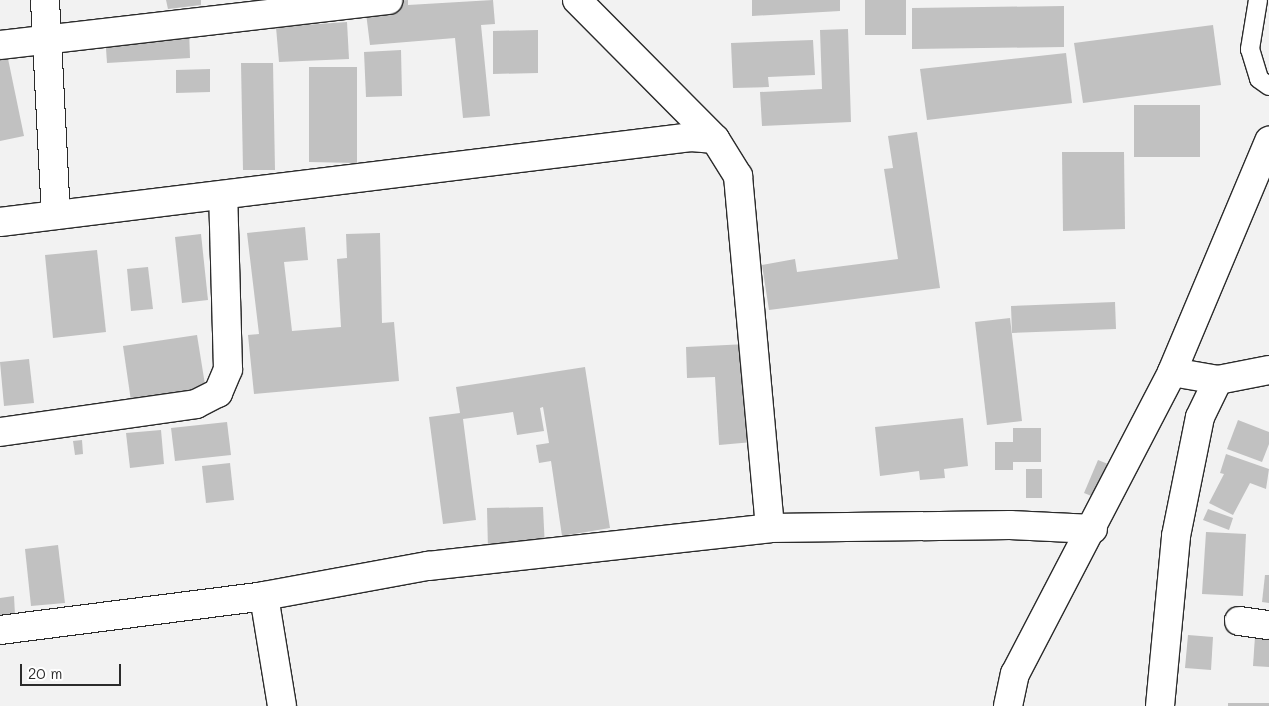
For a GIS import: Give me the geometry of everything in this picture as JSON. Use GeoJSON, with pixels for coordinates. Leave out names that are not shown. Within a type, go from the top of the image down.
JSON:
{"type":"FeatureCollection","features":[{"type":"Feature","properties":{"kind":"street"},"geometry":{"type":"LineString","coordinates":[[45,0],[56,216]]}},
{"type":"Feature","properties":{"kind":"street"},"geometry":{"type":"LineString","coordinates":[[0,46],[388,0]]}},
{"type":"Feature","properties":{"kind":"street"},"geometry":{"type":"LineString","coordinates":[[577,0],[714,139],[738,176],[770,528]]}},
{"type":"Feature","properties":{"kind":"street"},"geometry":{"type":"LineString","coordinates":[[0,222],[691,137],[714,139]]}},
{"type":"Feature","properties":{"kind":"street"},"geometry":{"type":"LineString","coordinates":[[1008,706],[1015,674],[1093,529],[1172,372],[1269,141]]}},
{"type":"Feature","properties":{"kind":"street"},"geometry":{"type":"LineString","coordinates":[[0,432],[196,404],[218,393],[228,369],[223,195]]}},
{"type":"Feature","properties":{"kind":"street"},"geometry":{"type":"LineString","coordinates":[[1172,372],[1218,380],[1269,370]]}},
{"type":"Feature","properties":{"kind":"street"},"geometry":{"type":"LineString","coordinates":[[1160,706],[1176,536],[1200,417],[1218,380]]}},
{"type":"Feature","properties":{"kind":"street"},"geometry":{"type":"LineString","coordinates":[[0,630],[264,596],[428,566],[770,528],[1010,525],[1093,529]]}},
{"type":"Feature","properties":{"kind":"street"},"geometry":{"type":"LineString","coordinates":[[264,596],[282,706]]}},
{"type":"Feature","properties":{"kind":"street"},"geometry":{"type":"LineString","coordinates":[[1239,621],[1269,625]]}},
{"type":"Feature","properties":{"kind":"lane"},"geometry":{"type":"LineString","coordinates":[[1258,0],[1250,49],[1259,79],[1269,86]]}},
{"type":"Feature","properties":{"kind":"building"},"geometry":{"type":"Polygon","coordinates":[[[166,0],[201,0],[201,5],[168,9],[166,0]]]}},
{"type":"Feature","properties":{"kind":"building"},"geometry":{"type":"Polygon","coordinates":[[[408,0],[408,5],[493,0],[495,24],[481,25],[490,116],[463,118],[455,38],[370,45],[366,13],[389,1],[408,0]]]}},
{"type":"Feature","properties":{"kind":"building"},"geometry":{"type":"Polygon","coordinates":[[[752,0],[840,0],[840,11],[752,16],[752,0]]]}},
{"type":"Feature","properties":{"kind":"building"},"geometry":{"type":"Polygon","coordinates":[[[865,0],[906,0],[906,35],[865,35],[865,0]]]}},
{"type":"Feature","properties":{"kind":"building"},"geometry":{"type":"Polygon","coordinates":[[[1064,6],[1064,47],[912,49],[912,8],[1064,6]]]}},
{"type":"Feature","properties":{"kind":"building"},"geometry":{"type":"Polygon","coordinates":[[[347,22],[349,59],[279,62],[276,27],[347,22]]]}},
{"type":"Feature","properties":{"kind":"building"},"geometry":{"type":"Polygon","coordinates":[[[1213,25],[1221,85],[1083,103],[1074,43],[1213,25]]]}},
{"type":"Feature","properties":{"kind":"building"},"geometry":{"type":"Polygon","coordinates":[[[189,29],[190,58],[107,63],[105,34],[189,29]]]}},
{"type":"Feature","properties":{"kind":"building"},"geometry":{"type":"Polygon","coordinates":[[[848,29],[851,122],[762,126],[760,92],[822,89],[820,30],[848,29]]]}},
{"type":"Feature","properties":{"kind":"building"},"geometry":{"type":"Polygon","coordinates":[[[538,30],[538,73],[493,74],[493,31],[538,30]]]}},
{"type":"Feature","properties":{"kind":"building"},"geometry":{"type":"Polygon","coordinates":[[[813,40],[815,75],[768,77],[769,87],[733,88],[731,43],[813,40]]]}},
{"type":"Feature","properties":{"kind":"building"},"geometry":{"type":"Polygon","coordinates":[[[6,49],[24,136],[0,141],[0,51],[6,49]]]}},
{"type":"Feature","properties":{"kind":"building"},"geometry":{"type":"Polygon","coordinates":[[[401,50],[402,96],[366,97],[364,52],[401,50]]]}},
{"type":"Feature","properties":{"kind":"building"},"geometry":{"type":"Polygon","coordinates":[[[1066,53],[1072,103],[927,120],[920,69],[1066,53]]]}},
{"type":"Feature","properties":{"kind":"building"},"geometry":{"type":"Polygon","coordinates":[[[241,63],[273,63],[275,170],[243,170],[241,63]]]}},
{"type":"Feature","properties":{"kind":"building"},"geometry":{"type":"Polygon","coordinates":[[[309,67],[357,67],[357,163],[309,162],[309,67]]]}},
{"type":"Feature","properties":{"kind":"building"},"geometry":{"type":"Polygon","coordinates":[[[210,69],[210,92],[176,93],[176,70],[210,69]]]}},
{"type":"Feature","properties":{"kind":"building"},"geometry":{"type":"Polygon","coordinates":[[[1134,105],[1200,105],[1200,157],[1134,157],[1134,105]]]}},
{"type":"Feature","properties":{"kind":"building"},"geometry":{"type":"Polygon","coordinates":[[[917,132],[940,288],[769,310],[762,265],[795,259],[797,272],[898,259],[884,169],[893,168],[888,136],[917,132]]]}},
{"type":"Feature","properties":{"kind":"building"},"geometry":{"type":"Polygon","coordinates":[[[1062,152],[1124,152],[1125,229],[1063,231],[1062,152]]]}},
{"type":"Feature","properties":{"kind":"building"},"geometry":{"type":"Polygon","coordinates":[[[305,227],[308,260],[284,262],[292,331],[341,327],[337,259],[347,258],[346,234],[380,233],[382,323],[394,322],[399,381],[254,394],[248,335],[259,334],[247,233],[305,227]]]}},
{"type":"Feature","properties":{"kind":"building"},"geometry":{"type":"Polygon","coordinates":[[[201,234],[208,300],[182,303],[175,237],[201,234]]]}},
{"type":"Feature","properties":{"kind":"building"},"geometry":{"type":"Polygon","coordinates":[[[97,250],[106,332],[53,338],[45,255],[97,250]]]}},
{"type":"Feature","properties":{"kind":"building"},"geometry":{"type":"Polygon","coordinates":[[[148,267],[153,309],[131,311],[127,269],[148,267]]]}},
{"type":"Feature","properties":{"kind":"building"},"geometry":{"type":"Polygon","coordinates":[[[1115,302],[1116,329],[1012,333],[1011,306],[1115,302]]]}},
{"type":"Feature","properties":{"kind":"building"},"geometry":{"type":"Polygon","coordinates":[[[1010,318],[1022,421],[987,425],[975,322],[1010,318]]]}},
{"type":"Feature","properties":{"kind":"building"},"geometry":{"type":"Polygon","coordinates":[[[197,335],[207,397],[132,408],[123,346],[197,335]]]}},
{"type":"Feature","properties":{"kind":"building"},"geometry":{"type":"Polygon","coordinates":[[[747,344],[753,442],[719,445],[715,377],[687,378],[686,347],[747,344]]]}},
{"type":"Feature","properties":{"kind":"building"},"geometry":{"type":"Polygon","coordinates":[[[29,359],[34,403],[4,406],[0,362],[29,359]]]}},
{"type":"Feature","properties":{"kind":"building"},"geometry":{"type":"Polygon","coordinates":[[[585,367],[610,528],[562,536],[551,461],[539,463],[536,445],[549,443],[543,407],[540,408],[544,431],[517,435],[513,412],[463,419],[476,520],[443,524],[429,417],[460,413],[456,387],[585,367]]]}},
{"type":"Feature","properties":{"kind":"building"},"geometry":{"type":"Polygon","coordinates":[[[963,418],[968,466],[944,469],[945,478],[920,480],[919,471],[880,476],[875,427],[963,418]]]}},
{"type":"Feature","properties":{"kind":"building"},"geometry":{"type":"Polygon","coordinates":[[[1238,420],[1269,432],[1269,444],[1262,462],[1227,449],[1238,420]]]}},
{"type":"Feature","properties":{"kind":"building"},"geometry":{"type":"Polygon","coordinates":[[[227,422],[231,455],[175,461],[171,428],[227,422]]]}},
{"type":"Feature","properties":{"kind":"building"},"geometry":{"type":"Polygon","coordinates":[[[1013,428],[1041,428],[1041,462],[1013,462],[1013,470],[995,470],[995,442],[1013,442],[1013,428]]]}},
{"type":"Feature","properties":{"kind":"building"},"geometry":{"type":"Polygon","coordinates":[[[161,430],[164,464],[130,468],[126,433],[161,430]]]}},
{"type":"Feature","properties":{"kind":"building"},"geometry":{"type":"Polygon","coordinates":[[[82,440],[83,454],[75,455],[73,441],[82,440]]]}},
{"type":"Feature","properties":{"kind":"building"},"geometry":{"type":"Polygon","coordinates":[[[1226,454],[1269,469],[1266,489],[1250,483],[1233,515],[1209,503],[1224,474],[1220,473],[1226,454]]]}},
{"type":"Feature","properties":{"kind":"building"},"geometry":{"type":"Polygon","coordinates":[[[1098,460],[1118,468],[1104,501],[1084,493],[1098,460]]]}},
{"type":"Feature","properties":{"kind":"building"},"geometry":{"type":"Polygon","coordinates":[[[230,463],[234,500],[206,503],[202,466],[230,463]]]}},
{"type":"Feature","properties":{"kind":"building"},"geometry":{"type":"Polygon","coordinates":[[[1026,469],[1042,469],[1042,498],[1026,498],[1026,469]]]}},
{"type":"Feature","properties":{"kind":"building"},"geometry":{"type":"Polygon","coordinates":[[[543,507],[545,549],[488,550],[487,508],[543,507]]]}},
{"type":"Feature","properties":{"kind":"building"},"geometry":{"type":"Polygon","coordinates":[[[1208,509],[1233,518],[1229,530],[1203,520],[1208,509]]]}},
{"type":"Feature","properties":{"kind":"building"},"geometry":{"type":"Polygon","coordinates":[[[1206,532],[1246,534],[1243,596],[1202,594],[1206,532]]]}},
{"type":"Feature","properties":{"kind":"building"},"geometry":{"type":"Polygon","coordinates":[[[58,545],[65,603],[31,606],[25,549],[58,545]]]}},
{"type":"Feature","properties":{"kind":"building"},"geometry":{"type":"Polygon","coordinates":[[[1265,575],[1269,575],[1269,603],[1262,602],[1265,575]]]}},
{"type":"Feature","properties":{"kind":"building"},"geometry":{"type":"Polygon","coordinates":[[[14,596],[15,615],[0,617],[0,598],[14,596]]]}},
{"type":"Feature","properties":{"kind":"building"},"geometry":{"type":"Polygon","coordinates":[[[1188,635],[1213,637],[1211,670],[1185,668],[1188,635]]]}},
{"type":"Feature","properties":{"kind":"building"},"geometry":{"type":"Polygon","coordinates":[[[1255,636],[1269,638],[1269,667],[1253,666],[1255,636]]]}},
{"type":"Feature","properties":{"kind":"building"},"geometry":{"type":"Polygon","coordinates":[[[1228,703],[1269,703],[1269,706],[1228,706],[1228,703]]]}}]}
